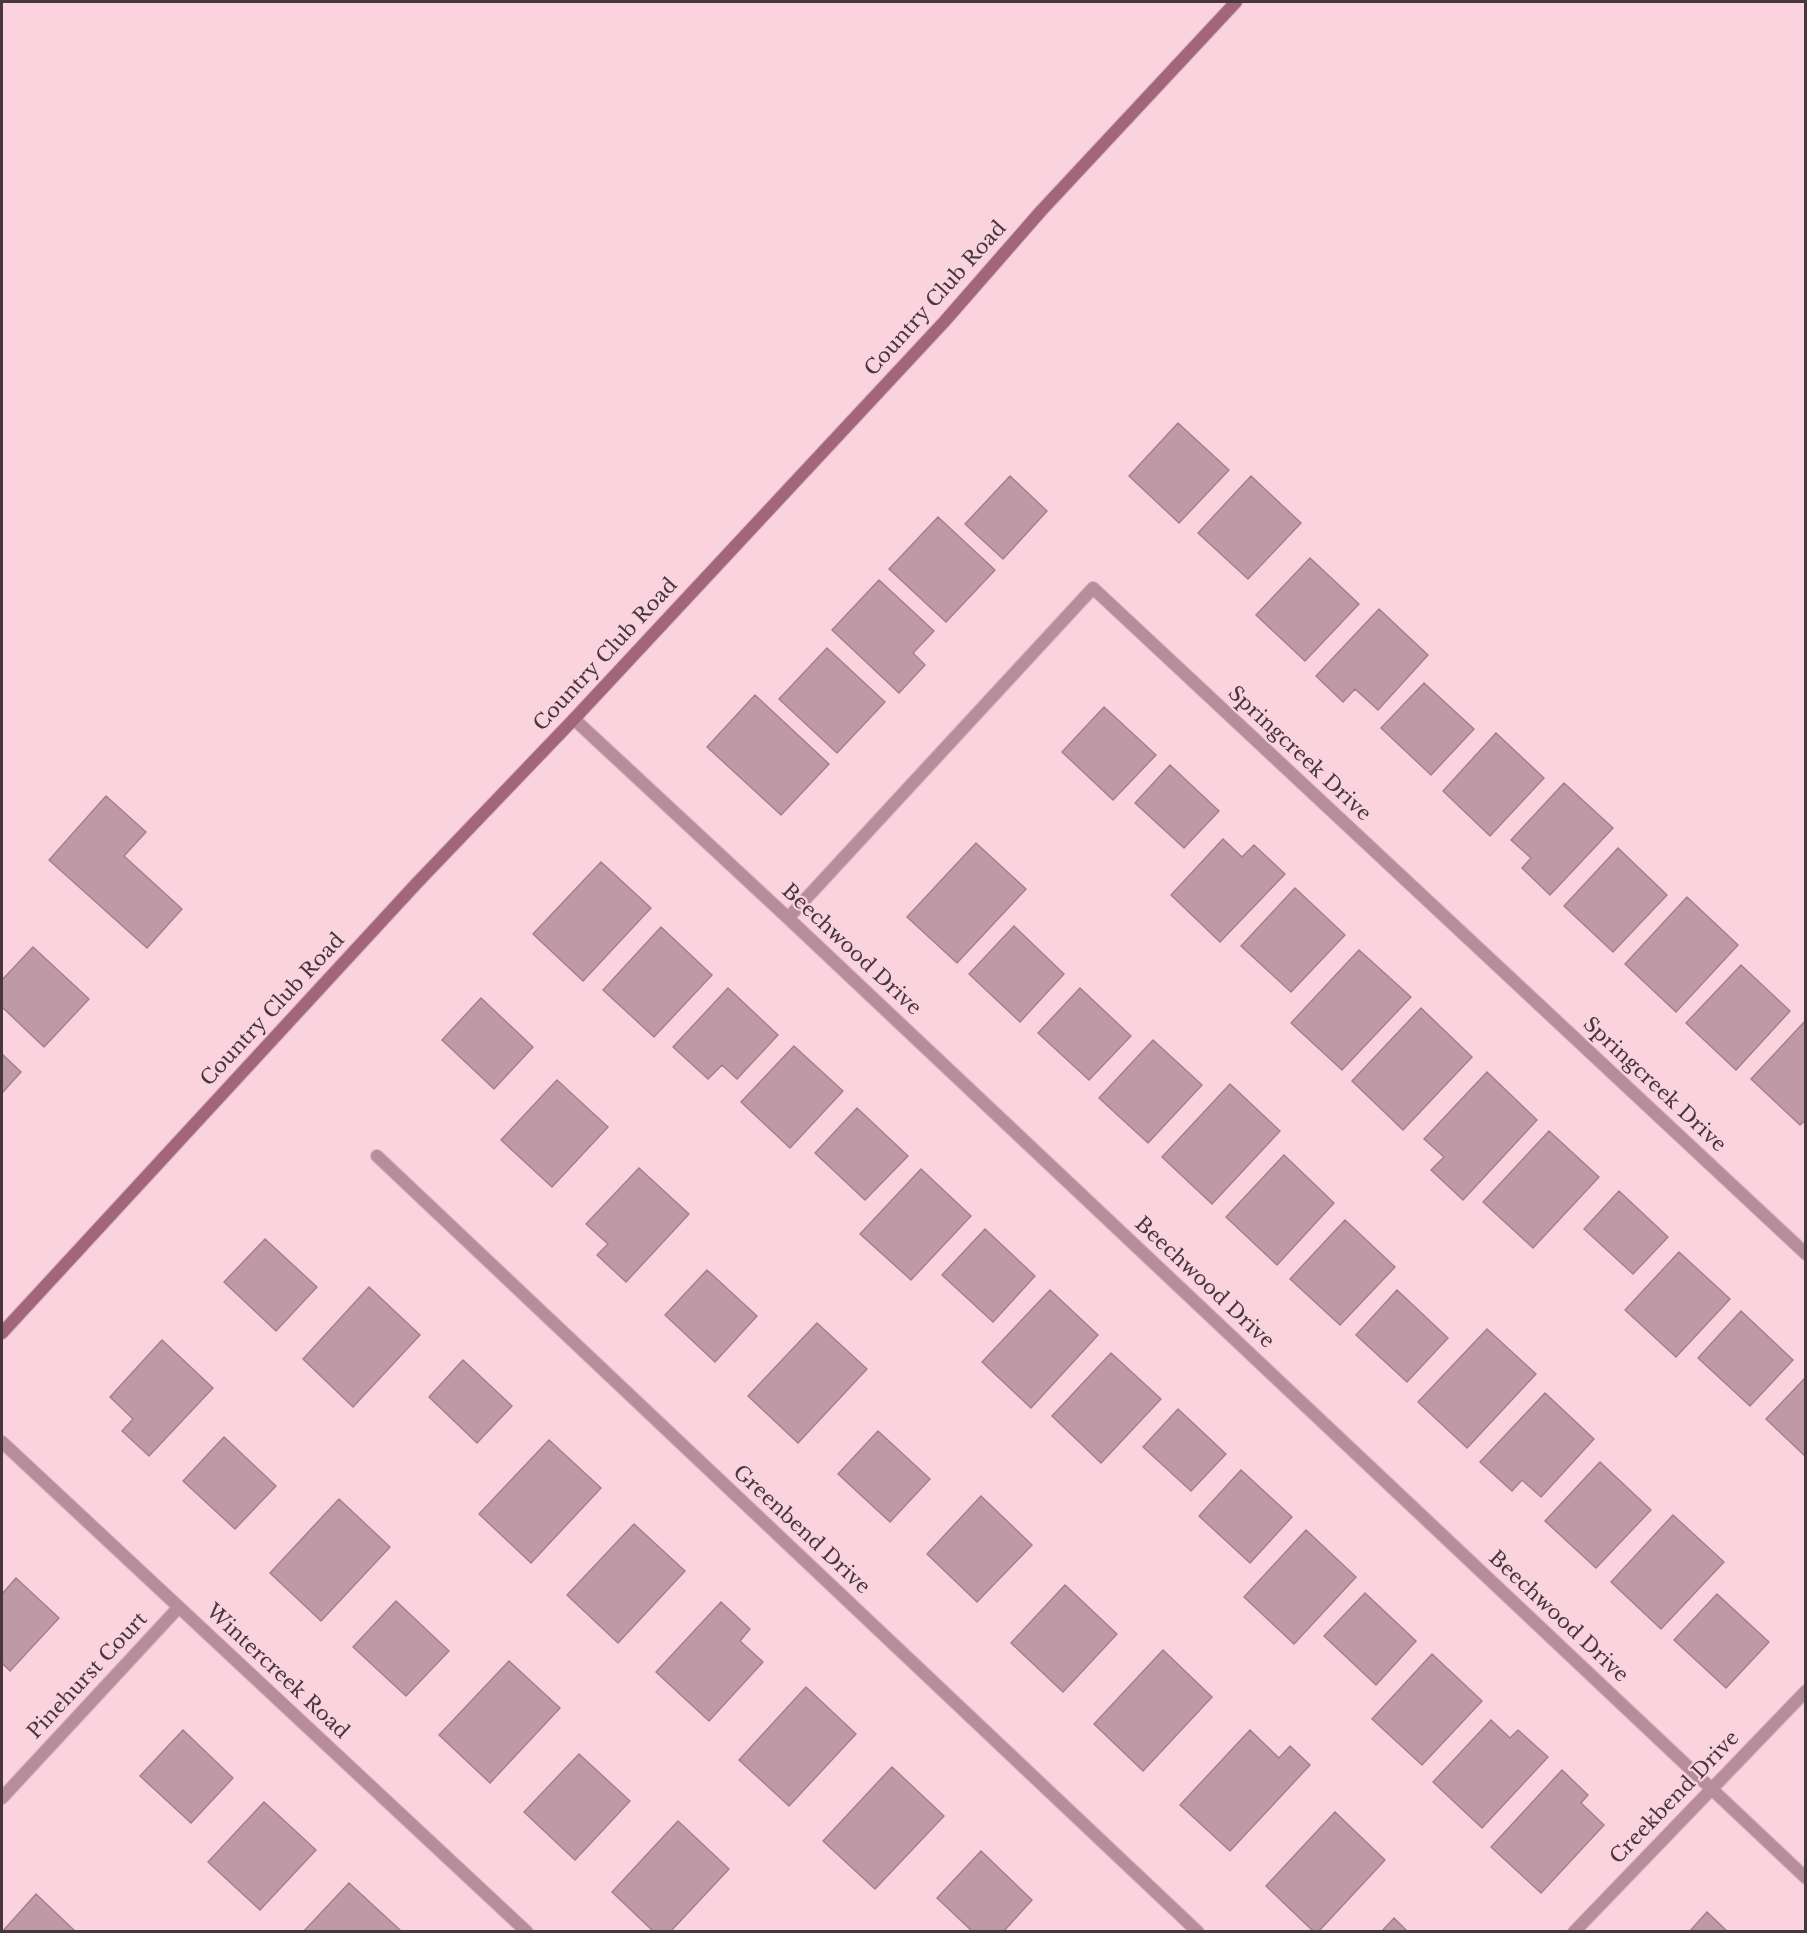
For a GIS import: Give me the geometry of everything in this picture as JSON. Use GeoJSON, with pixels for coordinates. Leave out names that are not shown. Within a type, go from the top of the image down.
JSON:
{"type":"FeatureCollection","features":[{"type":"Feature","properties":{"kind":"main road","name":"Country Club Road"},"geometry":{"type":"LineString","coordinates":[[2,1333],[416,884],[574,719],[936,331],[1041,211],[1236,2]]}},
{"type":"Feature","properties":{"kind":"street","name":"Springcreek Drive"},"geometry":{"type":"LineString","coordinates":[[788,918],[1093,588],[1806,1254]]}},
{"type":"Feature","properties":{"kind":"street","name":"Beechwood Drive"},"geometry":{"type":"LineString","coordinates":[[574,719],[1806,1878]]}},
{"type":"Feature","properties":{"kind":"street","name":"Greenbend Drive"},"geometry":{"type":"LineString","coordinates":[[376,1156],[1198,1932]]}},
{"type":"Feature","properties":{"kind":"street","name":"Wintercreek Road"},"geometry":{"type":"LineString","coordinates":[[2,1442],[527,1932]]}},
{"type":"Feature","properties":{"kind":"street","name":"Pinehurst Court"},"geometry":{"type":"LineString","coordinates":[[2,1798],[179,1607]]}},
{"type":"Feature","properties":{"kind":"street","name":"Creekbend Drive"},"geometry":{"type":"LineString","coordinates":[[1574,1932],[1806,1691]]}},
{"type":"Feature","properties":{"kind":"building"},"geometry":{"type":"Polygon","coordinates":[[[1178,423],[1229,470],[1179,523],[1129,476],[1178,423]]]}},
{"type":"Feature","properties":{"kind":"building"},"geometry":{"type":"Polygon","coordinates":[[[1010,476],[1047,511],[1003,559],[965,524],[1010,476]]]}},
{"type":"Feature","properties":{"kind":"building"},"geometry":{"type":"Polygon","coordinates":[[[1251,476],[1301,523],[1248,579],[1198,533],[1251,476]]]}},
{"type":"Feature","properties":{"kind":"building"},"geometry":{"type":"Polygon","coordinates":[[[938,517],[995,570],[946,622],[889,569],[938,517]]]}},
{"type":"Feature","properties":{"kind":"building"},"geometry":{"type":"Polygon","coordinates":[[[1310,558],[1359,604],[1305,661],[1256,615],[1310,558]]]}},
{"type":"Feature","properties":{"kind":"building"},"geometry":{"type":"Polygon","coordinates":[[[879,580],[934,631],[913,653],[925,665],[899,693],[832,630],[879,580]]]}},
{"type":"Feature","properties":{"kind":"building"},"geometry":{"type":"Polygon","coordinates":[[[1379,609],[1428,655],[1378,710],[1355,689],[1343,702],[1316,676],[1379,609]]]}},
{"type":"Feature","properties":{"kind":"building"},"geometry":{"type":"Polygon","coordinates":[[[827,648],[885,702],[837,753],[779,699],[827,648]]]}},
{"type":"Feature","properties":{"kind":"building"},"geometry":{"type":"Polygon","coordinates":[[[1424,683],[1474,729],[1431,775],[1381,728],[1424,683]]]}},
{"type":"Feature","properties":{"kind":"building"},"geometry":{"type":"Polygon","coordinates":[[[755,695],[829,764],[781,815],[707,747],[755,695]]]}},
{"type":"Feature","properties":{"kind":"building"},"geometry":{"type":"Polygon","coordinates":[[[1104,707],[1156,755],[1113,800],[1062,752],[1104,707]]]}},
{"type":"Feature","properties":{"kind":"building"},"geometry":{"type":"Polygon","coordinates":[[[1496,733],[1544,778],[1490,836],[1443,791],[1496,733]]]}},
{"type":"Feature","properties":{"kind":"building"},"geometry":{"type":"Polygon","coordinates":[[[1170,765],[1219,811],[1184,848],[1135,803],[1170,765]]]}},
{"type":"Feature","properties":{"kind":"building"},"geometry":{"type":"Polygon","coordinates":[[[1564,783],[1613,828],[1550,895],[1522,868],[1531,858],[1511,840],[1564,783]]]}},
{"type":"Feature","properties":{"kind":"building"},"geometry":{"type":"Polygon","coordinates":[[[106,796],[146,832],[124,856],[182,909],[147,948],[49,860],[106,796]]]}},
{"type":"Feature","properties":{"kind":"building"},"geometry":{"type":"Polygon","coordinates":[[[1223,839],[1242,857],[1254,845],[1285,874],[1220,942],[1171,895],[1223,839]]]}},
{"type":"Feature","properties":{"kind":"building"},"geometry":{"type":"Polygon","coordinates":[[[976,843],[1026,889],[957,963],[907,917],[976,843]]]}},
{"type":"Feature","properties":{"kind":"building"},"geometry":{"type":"Polygon","coordinates":[[[1618,848],[1667,895],[1613,952],[1564,906],[1618,848]]]}},
{"type":"Feature","properties":{"kind":"building"},"geometry":{"type":"Polygon","coordinates":[[[601,862],[651,908],[583,981],[533,934],[601,862]]]}},
{"type":"Feature","properties":{"kind":"building"},"geometry":{"type":"Polygon","coordinates":[[[1295,888],[1345,935],[1291,992],[1241,946],[1295,888]]]}},
{"type":"Feature","properties":{"kind":"building"},"geometry":{"type":"Polygon","coordinates":[[[1687,897],[1738,945],[1676,1012],[1625,964],[1687,897]]]}},
{"type":"Feature","properties":{"kind":"building"},"geometry":{"type":"Polygon","coordinates":[[[1014,926],[1064,974],[1020,1022],[969,974],[1014,926]]]}},
{"type":"Feature","properties":{"kind":"building"},"geometry":{"type":"Polygon","coordinates":[[[661,927],[712,975],[654,1037],[603,990],[661,927]]]}},
{"type":"Feature","properties":{"kind":"building"},"geometry":{"type":"Polygon","coordinates":[[[33,947],[89,999],[44,1047],[2,1007],[2,980],[33,947]]]}},
{"type":"Feature","properties":{"kind":"building"},"geometry":{"type":"Polygon","coordinates":[[[1359,950],[1411,997],[1342,1070],[1291,1023],[1359,950]]]}},
{"type":"Feature","properties":{"kind":"building"},"geometry":{"type":"Polygon","coordinates":[[[1741,965],[1790,1011],[1736,1070],[1686,1023],[1741,965]]]}},
{"type":"Feature","properties":{"kind":"building"},"geometry":{"type":"Polygon","coordinates":[[[728,988],[778,1035],[737,1079],[722,1065],[708,1079],[673,1047],[728,988]]]}},
{"type":"Feature","properties":{"kind":"building"},"geometry":{"type":"Polygon","coordinates":[[[1080,988],[1131,1036],[1089,1080],[1038,1033],[1080,988]]]}},
{"type":"Feature","properties":{"kind":"building"},"geometry":{"type":"Polygon","coordinates":[[[481,998],[533,1047],[494,1089],[442,1040],[481,998]]]}},
{"type":"Feature","properties":{"kind":"building"},"geometry":{"type":"Polygon","coordinates":[[[1421,1008],[1472,1057],[1403,1130],[1352,1081],[1421,1008]]]}},
{"type":"Feature","properties":{"kind":"building"},"geometry":{"type":"Polygon","coordinates":[[[1806,1020],[1806,1120],[1800,1125],[1751,1079],[1806,1020]]]}},
{"type":"Feature","properties":{"kind":"building"},"geometry":{"type":"Polygon","coordinates":[[[1153,1040],[1202,1085],[1148,1143],[1099,1098],[1153,1040]]]}},
{"type":"Feature","properties":{"kind":"building"},"geometry":{"type":"Polygon","coordinates":[[[794,1046],[843,1091],[790,1148],[741,1102],[794,1046]]]}},
{"type":"Feature","properties":{"kind":"building"},"geometry":{"type":"Polygon","coordinates":[[[2,1054],[21,1072],[2,1093],[2,1054]]]}},
{"type":"Feature","properties":{"kind":"building"},"geometry":{"type":"Polygon","coordinates":[[[1487,1072],[1537,1120],[1463,1200],[1431,1170],[1444,1157],[1424,1139],[1487,1072]]]}},
{"type":"Feature","properties":{"kind":"building"},"geometry":{"type":"Polygon","coordinates":[[[557,1080],[608,1127],[552,1187],[501,1140],[557,1080]]]}},
{"type":"Feature","properties":{"kind":"building"},"geometry":{"type":"Polygon","coordinates":[[[1230,1084],[1280,1131],[1212,1204],[1162,1157],[1230,1084]]]}},
{"type":"Feature","properties":{"kind":"building"},"geometry":{"type":"Polygon","coordinates":[[[857,1108],[908,1156],[865,1200],[815,1153],[857,1108]]]}},
{"type":"Feature","properties":{"kind":"building"},"geometry":{"type":"Polygon","coordinates":[[[1549,1131],[1599,1177],[1533,1248],[1483,1202],[1549,1131]]]}},
{"type":"Feature","properties":{"kind":"building"},"geometry":{"type":"Polygon","coordinates":[[[1284,1155],[1334,1203],[1277,1265],[1226,1217],[1284,1155]]]}},
{"type":"Feature","properties":{"kind":"building"},"geometry":{"type":"Polygon","coordinates":[[[639,1168],[689,1214],[626,1282],[597,1255],[608,1244],[586,1224],[639,1168]]]}},
{"type":"Feature","properties":{"kind":"building"},"geometry":{"type":"Polygon","coordinates":[[[921,1169],[971,1216],[911,1280],[860,1234],[921,1169]]]}},
{"type":"Feature","properties":{"kind":"building"},"geometry":{"type":"Polygon","coordinates":[[[1619,1191],[1668,1237],[1633,1274],[1584,1229],[1619,1191]]]}},
{"type":"Feature","properties":{"kind":"building"},"geometry":{"type":"Polygon","coordinates":[[[1345,1220],[1395,1267],[1340,1325],[1290,1279],[1345,1220]]]}},
{"type":"Feature","properties":{"kind":"building"},"geometry":{"type":"Polygon","coordinates":[[[985,1229],[1035,1276],[993,1322],[942,1275],[985,1229]]]}},
{"type":"Feature","properties":{"kind":"building"},"geometry":{"type":"Polygon","coordinates":[[[265,1239],[317,1287],[276,1331],[224,1282],[265,1239]]]}},
{"type":"Feature","properties":{"kind":"building"},"geometry":{"type":"Polygon","coordinates":[[[1679,1252],[1730,1299],[1676,1357],[1625,1310],[1679,1252]]]}},
{"type":"Feature","properties":{"kind":"building"},"geometry":{"type":"Polygon","coordinates":[[[707,1270],[757,1316],[715,1362],[665,1315],[707,1270]]]}},
{"type":"Feature","properties":{"kind":"building"},"geometry":{"type":"Polygon","coordinates":[[[369,1287],[420,1335],[353,1407],[303,1359],[369,1287]]]}},
{"type":"Feature","properties":{"kind":"building"},"geometry":{"type":"Polygon","coordinates":[[[1050,1290],[1098,1335],[1031,1408],[982,1362],[1050,1290]]]}},
{"type":"Feature","properties":{"kind":"building"},"geometry":{"type":"Polygon","coordinates":[[[1397,1290],[1448,1338],[1407,1382],[1356,1335],[1397,1290]]]}},
{"type":"Feature","properties":{"kind":"building"},"geometry":{"type":"Polygon","coordinates":[[[1741,1311],[1793,1360],[1750,1406],[1698,1358],[1741,1311]]]}},
{"type":"Feature","properties":{"kind":"building"},"geometry":{"type":"Polygon","coordinates":[[[817,1323],[867,1369],[798,1443],[748,1396],[817,1323]]]}},
{"type":"Feature","properties":{"kind":"building"},"geometry":{"type":"Polygon","coordinates":[[[1487,1329],[1536,1374],[1467,1448],[1418,1402],[1487,1329]]]}},
{"type":"Feature","properties":{"kind":"building"},"geometry":{"type":"Polygon","coordinates":[[[162,1340],[213,1388],[149,1456],[122,1431],[133,1419],[110,1397],[162,1340]]]}},
{"type":"Feature","properties":{"kind":"building"},"geometry":{"type":"Polygon","coordinates":[[[1111,1353],[1161,1399],[1101,1463],[1052,1416],[1111,1353]]]}},
{"type":"Feature","properties":{"kind":"building"},"geometry":{"type":"Polygon","coordinates":[[[463,1360],[512,1406],[477,1443],[429,1397],[463,1360]]]}},
{"type":"Feature","properties":{"kind":"building"},"geometry":{"type":"Polygon","coordinates":[[[1806,1377],[1806,1457],[1766,1419],[1806,1377]]]}},
{"type":"Feature","properties":{"kind":"building"},"geometry":{"type":"Polygon","coordinates":[[[1545,1393],[1594,1439],[1541,1497],[1522,1480],[1512,1491],[1480,1462],[1545,1393]]]}},
{"type":"Feature","properties":{"kind":"building"},"geometry":{"type":"Polygon","coordinates":[[[1178,1409],[1226,1454],[1191,1491],[1143,1447],[1178,1409]]]}},
{"type":"Feature","properties":{"kind":"building"},"geometry":{"type":"Polygon","coordinates":[[[878,1431],[930,1479],[890,1522],[838,1474],[878,1431]]]}},
{"type":"Feature","properties":{"kind":"building"},"geometry":{"type":"Polygon","coordinates":[[[224,1437],[276,1486],[235,1529],[183,1481],[224,1437]]]}},
{"type":"Feature","properties":{"kind":"building"},"geometry":{"type":"Polygon","coordinates":[[[549,1440],[601,1488],[531,1563],[479,1514],[549,1440]]]}},
{"type":"Feature","properties":{"kind":"building"},"geometry":{"type":"Polygon","coordinates":[[[1600,1462],[1651,1510],[1596,1568],[1545,1521],[1600,1462]]]}},
{"type":"Feature","properties":{"kind":"building"},"geometry":{"type":"Polygon","coordinates":[[[1241,1470],[1292,1517],[1250,1563],[1199,1516],[1241,1470]]]}},
{"type":"Feature","properties":{"kind":"building"},"geometry":{"type":"Polygon","coordinates":[[[981,1496],[1032,1545],[977,1602],[927,1554],[981,1496]]]}},
{"type":"Feature","properties":{"kind":"building"},"geometry":{"type":"Polygon","coordinates":[[[339,1499],[390,1547],[321,1621],[270,1573],[339,1499]]]}},
{"type":"Feature","properties":{"kind":"building"},"geometry":{"type":"Polygon","coordinates":[[[1673,1515],[1724,1562],[1661,1629],[1611,1582],[1673,1515]]]}},
{"type":"Feature","properties":{"kind":"building"},"geometry":{"type":"Polygon","coordinates":[[[634,1524],[685,1571],[618,1643],[567,1595],[634,1524]]]}},
{"type":"Feature","properties":{"kind":"building"},"geometry":{"type":"Polygon","coordinates":[[[1306,1530],[1356,1577],[1294,1644],[1244,1597],[1306,1530]]]}},
{"type":"Feature","properties":{"kind":"building"},"geometry":{"type":"Polygon","coordinates":[[[16,1578],[59,1618],[10,1671],[2,1663],[2,1594],[16,1578]]]}},
{"type":"Feature","properties":{"kind":"building"},"geometry":{"type":"Polygon","coordinates":[[[1065,1585],[1117,1634],[1063,1692],[1011,1643],[1065,1585]]]}},
{"type":"Feature","properties":{"kind":"building"},"geometry":{"type":"Polygon","coordinates":[[[1365,1593],[1416,1641],[1376,1685],[1324,1636],[1365,1593]]]}},
{"type":"Feature","properties":{"kind":"building"},"geometry":{"type":"Polygon","coordinates":[[[1717,1594],[1769,1642],[1726,1688],[1674,1640],[1717,1594]]]}},
{"type":"Feature","properties":{"kind":"building"},"geometry":{"type":"Polygon","coordinates":[[[396,1601],[449,1651],[406,1696],[353,1647],[396,1601]]]}},
{"type":"Feature","properties":{"kind":"building"},"geometry":{"type":"Polygon","coordinates":[[[721,1602],[750,1629],[740,1641],[763,1662],[709,1721],[656,1672],[721,1602]]]}},
{"type":"Feature","properties":{"kind":"building"},"geometry":{"type":"Polygon","coordinates":[[[1163,1650],[1212,1697],[1143,1771],[1094,1724],[1163,1650]]]}},
{"type":"Feature","properties":{"kind":"building"},"geometry":{"type":"Polygon","coordinates":[[[1432,1654],[1482,1701],[1422,1765],[1372,1719],[1432,1654]]]}},
{"type":"Feature","properties":{"kind":"building"},"geometry":{"type":"Polygon","coordinates":[[[509,1661],[560,1708],[490,1783],[439,1735],[509,1661]]]}},
{"type":"Feature","properties":{"kind":"building"},"geometry":{"type":"Polygon","coordinates":[[[806,1687],[856,1734],[789,1806],[739,1760],[806,1687]]]}},
{"type":"Feature","properties":{"kind":"building"},"geometry":{"type":"Polygon","coordinates":[[[1491,1720],[1510,1738],[1518,1730],[1548,1757],[1482,1828],[1433,1782],[1491,1720]]]}},
{"type":"Feature","properties":{"kind":"building"},"geometry":{"type":"Polygon","coordinates":[[[183,1730],[233,1778],[191,1823],[140,1776],[183,1730]]]}},
{"type":"Feature","properties":{"kind":"building"},"geometry":{"type":"Polygon","coordinates":[[[1250,1730],[1279,1758],[1290,1746],[1310,1765],[1230,1851],[1180,1805],[1250,1730]]]}},
{"type":"Feature","properties":{"kind":"building"},"geometry":{"type":"Polygon","coordinates":[[[579,1754],[630,1801],[575,1860],[524,1812],[579,1754]]]}},
{"type":"Feature","properties":{"kind":"building"},"geometry":{"type":"Polygon","coordinates":[[[892,1767],[944,1816],[875,1889],[823,1841],[892,1767]]]}},
{"type":"Feature","properties":{"kind":"building"},"geometry":{"type":"Polygon","coordinates":[[[1562,1770],[1588,1795],[1581,1803],[1604,1825],[1541,1893],[1491,1847],[1562,1770]]]}},
{"type":"Feature","properties":{"kind":"building"},"geometry":{"type":"Polygon","coordinates":[[[264,1802],[316,1850],[260,1910],[208,1862],[264,1802]]]}},
{"type":"Feature","properties":{"kind":"building"},"geometry":{"type":"Polygon","coordinates":[[[1335,1812],[1385,1860],[1318,1932],[1314,1932],[1266,1886],[1335,1812]]]}},
{"type":"Feature","properties":{"kind":"building"},"geometry":{"type":"Polygon","coordinates":[[[678,1821],[729,1869],[670,1932],[654,1932],[612,1892],[678,1821]]]}},
{"type":"Feature","properties":{"kind":"building"},"geometry":{"type":"Polygon","coordinates":[[[981,1851],[1032,1900],[1003,1932],[973,1932],[937,1898],[981,1851]]]}},
{"type":"Feature","properties":{"kind":"building"},"geometry":{"type":"Polygon","coordinates":[[[349,1883],[400,1930],[398,1932],[303,1932],[349,1883]]]}},
{"type":"Feature","properties":{"kind":"building"},"geometry":{"type":"Polygon","coordinates":[[[36,1894],[76,1932],[2,1932],[36,1894]]]}},
{"type":"Feature","properties":{"kind":"building"},"geometry":{"type":"Polygon","coordinates":[[[1707,1912],[1728,1932],[1689,1932],[1707,1912]]]}},
{"type":"Feature","properties":{"kind":"building"},"geometry":{"type":"Polygon","coordinates":[[[1394,1918],[1408,1932],[1381,1932],[1394,1918]]]}}]}
